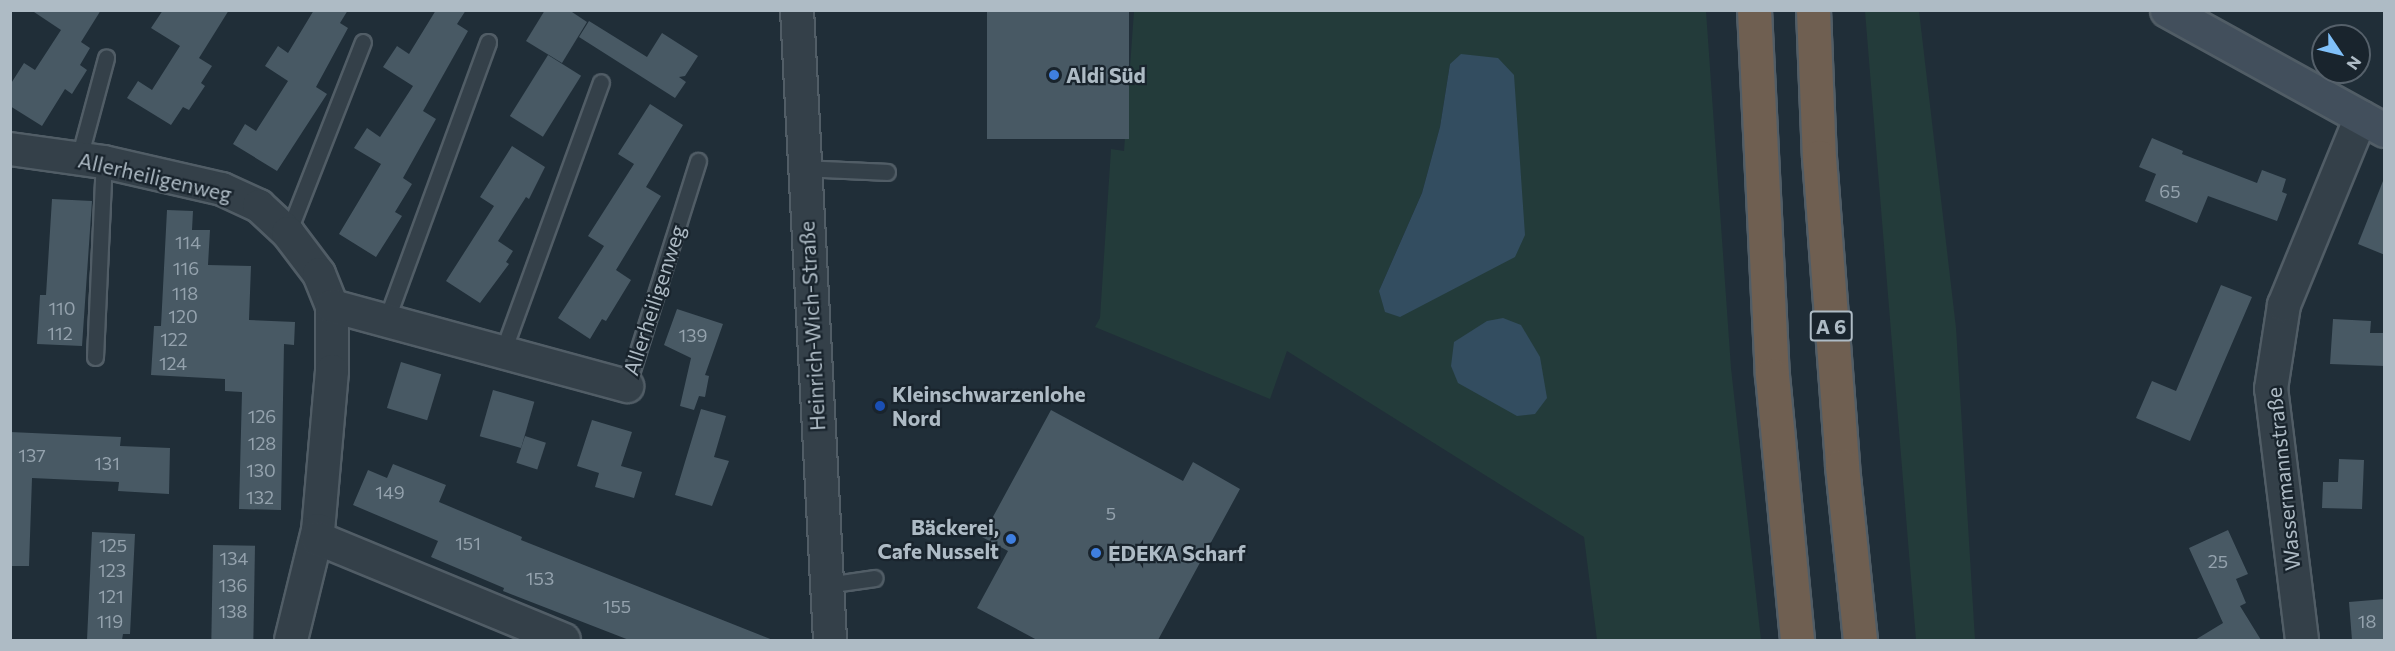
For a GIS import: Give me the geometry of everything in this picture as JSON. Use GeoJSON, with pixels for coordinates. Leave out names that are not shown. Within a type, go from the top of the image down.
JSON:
{"type":"FeatureCollection","features":[{"type":"Feature","properties":{"kind":"highway"},"geometry":{"type":"LineString","coordinates":[[1754,10],[1772,375],[1797,640]]}},
{"type":"Feature","properties":{"kind":"highway","name":"A 6"},"geometry":{"type":"LineString","coordinates":[[1813,10],[1821,181],[1842,466],[1860,640]]}},
{"type":"Feature","properties":{"kind":"main road"},"geometry":{"type":"LineString","coordinates":[[2167,10],[2373,124]]}},
{"type":"Feature","properties":{"kind":"street","name":"Heinrich-Wich-Straße"},"geometry":{"type":"LineString","coordinates":[[797,10],[803,168],[830,640]]}},
{"type":"Feature","properties":{"kind":"street","name":"Wassermannstraße"},"geometry":{"type":"LineString","coordinates":[[2302,640],[2278,464],[2272,378],[2284,305],[2373,124]]}},
{"type":"Feature","properties":{"kind":"street","name":"Allerheiligenweg"},"geometry":{"type":"LineString","coordinates":[[10,149],[91,160],[222,189],[259,206],[288,233],[319,274],[332,306],[332,371],[317,538],[291,640]]}},
{"type":"Feature","properties":{"kind":"street","name":"Allerheiligenweg"},"geometry":{"type":"LineString","coordinates":[[332,306],[502,354],[627,386]]}},
{"type":"Feature","properties":{"kind":"street"},"geometry":{"type":"LineString","coordinates":[[317,538],[564,640]]}},
{"type":"Feature","properties":{"kind":"lane"},"geometry":{"type":"LineString","coordinates":[[288,233],[363,42]]}},
{"type":"Feature","properties":{"kind":"lane"},"geometry":{"type":"LineString","coordinates":[[386,321],[488,42]]}},
{"type":"Feature","properties":{"kind":"lane"},"geometry":{"type":"LineString","coordinates":[[95,357],[91,160],[106,58]]}},
{"type":"Feature","properties":{"kind":"lane"},"geometry":{"type":"LineString","coordinates":[[502,354],[601,82]]}},
{"type":"Feature","properties":{"kind":"lane","name":"Allerheiligenweg"},"geometry":{"type":"LineString","coordinates":[[627,386],[698,161]]}},
{"type":"Feature","properties":{"kind":"lane"},"geometry":{"type":"LineString","coordinates":[[803,168],[887,172]]}},
{"type":"Feature","properties":{"kind":"lane"},"geometry":{"type":"LineString","coordinates":[[826,585],[875,578]]}},
{"type":"Feature","properties":{"kind":"green space"},"geometry":{"type":"Polygon","coordinates":[[[1134,11],[1706,11],[1731,368],[1761,640],[1597,640],[1584,537],[1287,351],[1270,399],[1095,327],[1100,318],[1111,149],[1124,151],[1134,11]],[[1498,58],[1450,64],[1440,127],[1422,193],[1379,291],[1498,58]]]}},
{"type":"Feature","properties":{"kind":"green space"},"geometry":{"type":"Polygon","coordinates":[[[1865,11],[1919,11],[1956,328],[1975,640],[1916,640],[1865,11]]]}},
{"type":"Feature","properties":{"kind":"water"},"geometry":{"type":"Polygon","coordinates":[[[1461,54],[1498,58],[1514,75],[1525,235],[1515,257],[1400,317],[1385,312],[1379,291],[1422,193],[1440,127],[1450,64],[1461,54]]]}},
{"type":"Feature","properties":{"kind":"water"},"geometry":{"type":"Polygon","coordinates":[[[1503,318],[1521,325],[1540,357],[1547,398],[1535,414],[1517,416],[1458,383],[1451,366],[1454,342],[1487,321],[1503,318]]]}},
{"type":"Feature","properties":{"kind":"building"},"geometry":{"type":"Polygon","coordinates":[[[31,10],[101,10],[81,42],[90,48],[80,65],[87,70],[72,94],[65,89],[42,126],[10,106],[10,85],[24,63],[35,70],[61,30],[31,10]]]}},
{"type":"Feature","properties":{"kind":"building"},"geometry":{"type":"Polygon","coordinates":[[[163,10],[229,10],[199,58],[212,66],[201,83],[205,86],[189,110],[183,107],[171,125],[127,98],[138,81],[152,90],[180,46],[151,28],[163,10]]]}},
{"type":"Feature","properties":{"kind":"building"},"geometry":{"type":"Polygon","coordinates":[[[314,10],[348,10],[340,23],[348,28],[316,87],[327,94],[277,171],[233,144],[245,124],[256,131],[288,81],[265,66],[278,46],[288,53],[314,10]]]}},
{"type":"Feature","properties":{"kind":"building"},"geometry":{"type":"Polygon","coordinates":[[[436,10],[466,10],[457,24],[468,31],[423,111],[436,119],[403,178],[412,184],[395,212],[402,216],[376,257],[339,234],[381,164],[354,148],[367,128],[380,137],[413,86],[383,67],[397,46],[409,54],[436,10]]]}},
{"type":"Feature","properties":{"kind":"building"},"geometry":{"type":"Polygon","coordinates":[[[545,10],[569,10],[587,22],[562,63],[526,41],[545,10]]]}},
{"type":"Feature","properties":{"kind":"building","name":"Aldi Süd"},"geometry":{"type":"Polygon","coordinates":[[[987,10],[1129,10],[1129,139],[987,139],[987,10]]]}},
{"type":"Feature","properties":{"kind":"building"},"geometry":{"type":"Polygon","coordinates":[[[589,21],[647,57],[662,33],[698,56],[685,76],[679,77],[686,82],[675,98],[579,37],[589,21]]]}},
{"type":"Feature","properties":{"kind":"building"},"geometry":{"type":"Polygon","coordinates":[[[548,55],[581,76],[543,137],[510,116],[548,55]]]}},
{"type":"Feature","properties":{"kind":"building"},"geometry":{"type":"Polygon","coordinates":[[[650,104],[683,125],[646,187],[661,196],[616,270],[631,280],[606,321],[602,319],[590,339],[558,318],[604,246],[588,236],[634,164],[618,154],[650,104]]]}},
{"type":"Feature","properties":{"kind":"building"},"geometry":{"type":"Polygon","coordinates":[[[2152,138],[2183,151],[2182,154],[2257,183],[2262,170],[2286,179],[2282,192],[2287,194],[2277,221],[2208,196],[2197,223],[2145,201],[2156,174],[2139,167],[2152,138]]]}},
{"type":"Feature","properties":{"kind":"building"},"geometry":{"type":"Polygon","coordinates":[[[512,146],[545,167],[529,199],[526,197],[498,241],[513,251],[506,262],[509,264],[480,303],[446,281],[494,206],[480,197],[512,146]]]}},
{"type":"Feature","properties":{"kind":"building"},"geometry":{"type":"Polygon","coordinates":[[[2383,181],[2385,181],[2385,255],[2358,244],[2383,181]]]}},
{"type":"Feature","properties":{"kind":"building"},"geometry":{"type":"Polygon","coordinates":[[[52,199],[92,201],[82,346],[37,344],[40,295],[46,295],[52,199]]]}},
{"type":"Feature","properties":{"kind":"building"},"geometry":{"type":"Polygon","coordinates":[[[167,210],[193,211],[192,230],[210,230],[208,265],[251,266],[249,320],[295,322],[294,345],[284,344],[281,510],[239,509],[242,392],[225,391],[225,379],[151,375],[154,326],[161,326],[167,210]]]}},
{"type":"Feature","properties":{"kind":"building"},"geometry":{"type":"Polygon","coordinates":[[[2221,285],[2252,297],[2190,441],[2136,418],[2152,381],[2176,391],[2221,285]]]}},
{"type":"Feature","properties":{"kind":"building"},"geometry":{"type":"Polygon","coordinates":[[[677,309],[723,324],[705,375],[709,376],[705,397],[699,396],[694,410],[680,406],[691,358],[664,345],[677,309]]]}},
{"type":"Feature","properties":{"kind":"building"},"geometry":{"type":"Polygon","coordinates":[[[2333,319],[2371,321],[2370,333],[2385,333],[2385,366],[2330,364],[2333,319]]]}},
{"type":"Feature","properties":{"kind":"building"},"geometry":{"type":"Polygon","coordinates":[[[401,362],[441,374],[427,420],[387,408],[401,362]]]}},
{"type":"Feature","properties":{"kind":"building"},"geometry":{"type":"Polygon","coordinates":[[[493,390],[534,402],[521,448],[480,436],[493,390]]]}},
{"type":"Feature","properties":{"kind":"building"},"geometry":{"type":"Polygon","coordinates":[[[701,409],[726,416],[714,457],[729,461],[712,506],[675,495],[701,409]]]}},
{"type":"Feature","properties":{"kind":"building"},"geometry":{"type":"Polygon","coordinates":[[[1051,410],[1183,481],[1193,462],[1240,489],[1158,640],[1037,640],[977,608],[1008,551],[982,537],[1051,410]]]}},
{"type":"Feature","properties":{"kind":"building"},"geometry":{"type":"Polygon","coordinates":[[[592,420],[632,432],[621,466],[642,472],[634,498],[595,487],[599,473],[577,466],[592,420]]]}},
{"type":"Feature","properties":{"kind":"building"},"geometry":{"type":"Polygon","coordinates":[[[10,432],[121,437],[120,446],[170,448],[169,494],[118,491],[119,482],[32,478],[29,566],[10,566],[10,432]]]}},
{"type":"Feature","properties":{"kind":"building"},"geometry":{"type":"Polygon","coordinates":[[[525,436],[546,443],[537,469],[516,463],[525,436]]]}},
{"type":"Feature","properties":{"kind":"building"},"geometry":{"type":"Polygon","coordinates":[[[2339,459],[2364,460],[2362,509],[2322,508],[2323,482],[2338,482],[2339,459]]]}},
{"type":"Feature","properties":{"kind":"building"},"geometry":{"type":"Polygon","coordinates":[[[393,464],[446,485],[439,502],[522,537],[521,540],[773,640],[629,640],[503,591],[504,588],[431,557],[438,541],[353,505],[368,470],[387,478],[393,464]]]}},
{"type":"Feature","properties":{"kind":"building"},"geometry":{"type":"Polygon","coordinates":[[[2228,530],[2248,574],[2236,579],[2246,603],[2240,606],[2261,640],[2195,640],[2223,623],[2189,548],[2228,530]]]}},
{"type":"Feature","properties":{"kind":"building"},"geometry":{"type":"Polygon","coordinates":[[[92,532],[135,534],[130,634],[123,634],[122,640],[87,640],[92,532]]]}},
{"type":"Feature","properties":{"kind":"building"},"geometry":{"type":"Polygon","coordinates":[[[213,545],[255,546],[253,640],[211,640],[213,545]]]}},
{"type":"Feature","properties":{"kind":"building"},"geometry":{"type":"Polygon","coordinates":[[[2385,599],[2385,640],[2352,640],[2349,602],[2385,599]]]}},
{"type":"Feature","properties":{"kind":"place","name":"Aldi Süd"},"geometry":{"type":"Point","coordinates":[1054,75]}},
{"type":"Feature","properties":{"kind":"place","name":"Kleinschwarzenlohe Nord"},"geometry":{"type":"Point","coordinates":[880,406]}},
{"type":"Feature","properties":{"kind":"place","name":"Bäckerei, Cafe Nusselt"},"geometry":{"type":"Point","coordinates":[1011,539]}},
{"type":"Feature","properties":{"kind":"place","name":"EDEKA Scharf"},"geometry":{"type":"Point","coordinates":[1096,553]}}]}
